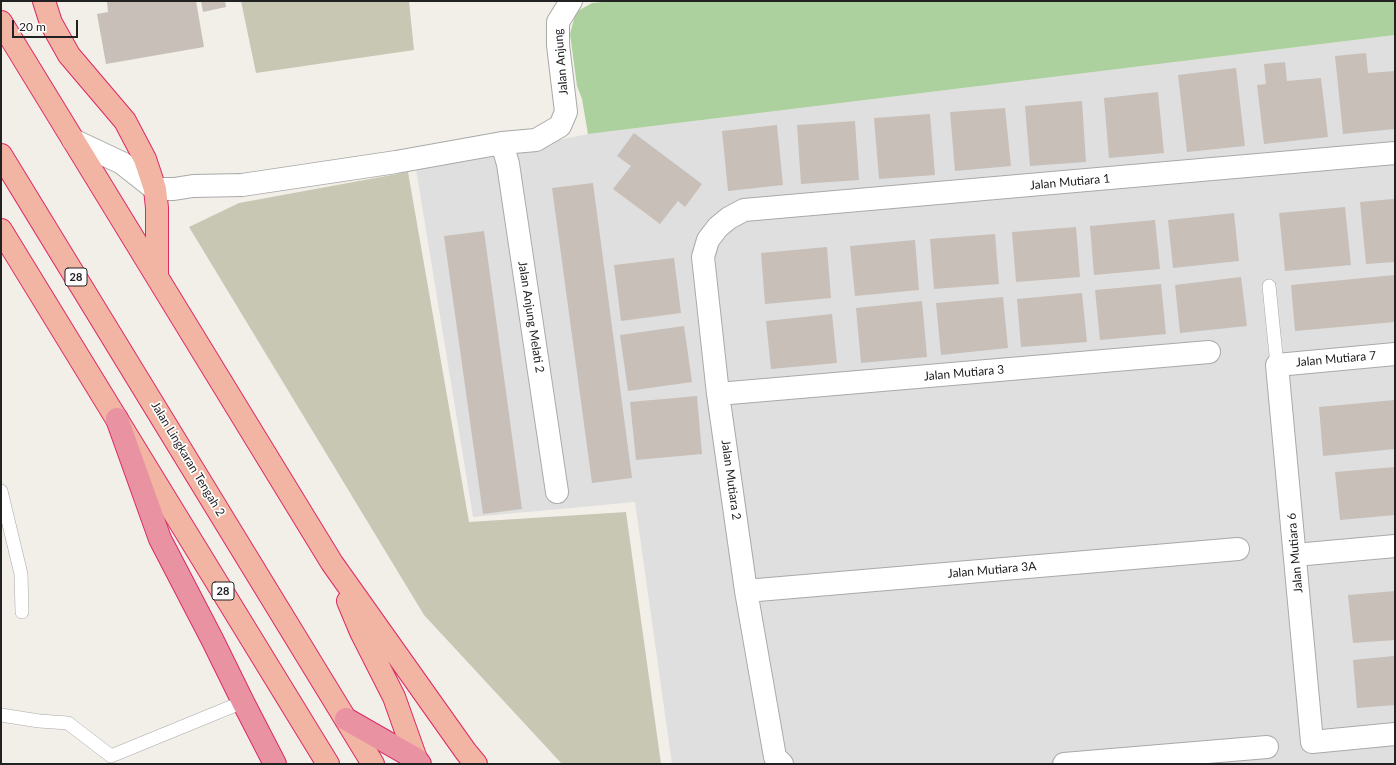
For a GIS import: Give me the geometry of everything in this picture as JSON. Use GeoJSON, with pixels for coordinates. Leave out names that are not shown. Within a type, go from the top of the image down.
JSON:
{"type":"FeatureCollection","features":[{"type":"Feature","properties":{"kind":"highway"},"geometry":{"type":"LineString","coordinates":[[44,1],[51,23],[69,55],[125,121],[145,159],[155,189],[157,208],[158,276]]}},
{"type":"Feature","properties":{"kind":"highway"},"geometry":{"type":"LineString","coordinates":[[1,22],[158,276],[332,563],[476,764]]}},
{"type":"Feature","properties":{"kind":"highway","name":"Jalan Lingkaran Tengah 2"},"geometry":{"type":"LineString","coordinates":[[1,155],[151,398],[373,764]]}},
{"type":"Feature","properties":{"kind":"highway","name":"28"},"geometry":{"type":"LineString","coordinates":[[1,230],[328,764]]}},
{"type":"Feature","properties":{"kind":"highway"},"geometry":{"type":"LineString","coordinates":[[117,419],[160,539],[214,641],[275,764]]}},
{"type":"Feature","properties":{"kind":"highway"},"geometry":{"type":"LineString","coordinates":[[332,563],[361,632],[394,697],[418,762]]}},
{"type":"Feature","properties":{"kind":"highway"},"geometry":{"type":"LineString","coordinates":[[346,719],[418,762]]}},
{"type":"Feature","properties":{"kind":"street"},"geometry":{"type":"LineString","coordinates":[[553,1],[558,22]]}},
{"type":"Feature","properties":{"kind":"street","name":"Jalan Anjung"},"geometry":{"type":"LineString","coordinates":[[502,142],[536,140],[560,126],[566,112],[558,45],[558,22],[570,1]]}},
{"type":"Feature","properties":{"kind":"street"},"geometry":{"type":"LineString","coordinates":[[73,140],[122,163],[155,189],[242,185],[396,162],[502,142]]}},
{"type":"Feature","properties":{"kind":"street","name":"Jalan Anjung Melati 2"},"geometry":{"type":"LineString","coordinates":[[502,142],[508,164],[557,492]]}},
{"type":"Feature","properties":{"kind":"street","name":"Jalan Mutiara 1"},"geometry":{"type":"LineString","coordinates":[[744,210],[1395,153]]}},
{"type":"Feature","properties":{"kind":"street","name":"Jalan Mutiara 2"},"geometry":{"type":"LineString","coordinates":[[744,210],[729,218],[718,227],[708,240],[703,257],[718,394],[746,591],[775,757],[782,764]]}},
{"type":"Feature","properties":{"kind":"street","name":"Jalan Mutiara 3"},"geometry":{"type":"LineString","coordinates":[[718,394],[1209,352]]}},
{"type":"Feature","properties":{"kind":"street","name":"Jalan Mutiara 7"},"geometry":{"type":"LineString","coordinates":[[1277,365],[1395,354]]}},
{"type":"Feature","properties":{"kind":"street","name":"Jalan Mutiara 6"},"geometry":{"type":"LineString","coordinates":[[1277,365],[1312,742],[1395,734]]}},
{"type":"Feature","properties":{"kind":"street"},"geometry":{"type":"LineString","coordinates":[[1295,555],[1395,546]]}},
{"type":"Feature","properties":{"kind":"street","name":"Jalan Mutiara 3A"},"geometry":{"type":"LineString","coordinates":[[746,591],[1238,549]]}},
{"type":"Feature","properties":{"kind":"street"},"geometry":{"type":"LineString","coordinates":[[1064,764],[1267,747]]}},
{"type":"Feature","properties":{"kind":"lane"},"geometry":{"type":"LineString","coordinates":[[1270,286],[1277,365]]}},
{"type":"Feature","properties":{"kind":"lane"},"geometry":{"type":"LineString","coordinates":[[1,491],[21,574],[22,612]]}},
{"type":"Feature","properties":{"kind":"lane"},"geometry":{"type":"LineString","coordinates":[[1,715],[39,721],[68,723],[111,760],[243,702]]}},
{"type":"Feature","properties":{"kind":"shaded area"},"geometry":{"type":"Polygon","coordinates":[[[241,1],[409,1],[414,50],[256,73],[241,1]]]}},
{"type":"Feature","properties":{"kind":"shaded area"},"geometry":{"type":"Polygon","coordinates":[[[1395,35],[1395,764],[672,764],[635,502],[473,517],[416,169],[588,134],[1395,35]]]}},
{"type":"Feature","properties":{"kind":"shaded area"},"geometry":{"type":"Polygon","coordinates":[[[408,172],[469,522],[626,512],[661,764],[562,764],[424,615],[189,227],[239,203],[408,172]]]}},
{"type":"Feature","properties":{"kind":"green space"},"geometry":{"type":"Polygon","coordinates":[[[611,1],[1395,1],[1395,35],[588,134],[582,99],[577,86],[570,34],[576,12],[592,3],[611,1]]]}},
{"type":"Feature","properties":{"kind":"building"},"geometry":{"type":"Polygon","coordinates":[[[196,1],[204,47],[106,64],[97,14],[108,12],[107,2],[196,1]]]}},
{"type":"Feature","properties":{"kind":"building"},"geometry":{"type":"Polygon","coordinates":[[[201,1],[225,1],[226,7],[203,12],[201,1]]]}},
{"type":"Feature","properties":{"kind":"building"},"geometry":{"type":"Polygon","coordinates":[[[1366,53],[1368,73],[1395,71],[1395,129],[1343,134],[1335,56],[1366,53]]]}},
{"type":"Feature","properties":{"kind":"building"},"geometry":{"type":"Polygon","coordinates":[[[1285,62],[1287,81],[1321,78],[1328,137],[1264,144],[1257,85],[1266,84],[1264,64],[1285,62]]]}},
{"type":"Feature","properties":{"kind":"building"},"geometry":{"type":"Polygon","coordinates":[[[1236,68],[1245,146],[1187,152],[1178,75],[1236,68]]]}},
{"type":"Feature","properties":{"kind":"building"},"geometry":{"type":"Polygon","coordinates":[[[1158,92],[1164,153],[1109,158],[1104,98],[1158,92]]]}},
{"type":"Feature","properties":{"kind":"building"},"geometry":{"type":"Polygon","coordinates":[[[1082,101],[1086,162],[1030,166],[1025,106],[1082,101]]]}},
{"type":"Feature","properties":{"kind":"building"},"geometry":{"type":"Polygon","coordinates":[[[1005,108],[1011,166],[955,171],[950,112],[1005,108]]]}},
{"type":"Feature","properties":{"kind":"building"},"geometry":{"type":"Polygon","coordinates":[[[930,114],[935,175],[879,179],[874,118],[930,114]]]}},
{"type":"Feature","properties":{"kind":"building"},"geometry":{"type":"Polygon","coordinates":[[[855,121],[859,180],[801,184],[797,125],[855,121]]]}},
{"type":"Feature","properties":{"kind":"building"},"geometry":{"type":"Polygon","coordinates":[[[777,125],[783,185],[728,191],[722,131],[777,125]]]}},
{"type":"Feature","properties":{"kind":"building"},"geometry":{"type":"Polygon","coordinates":[[[634,133],[702,184],[685,207],[678,201],[660,224],[613,189],[631,166],[617,156],[634,133]]]}},
{"type":"Feature","properties":{"kind":"building"},"geometry":{"type":"Polygon","coordinates":[[[593,183],[632,478],[592,483],[552,188],[593,183]]]}},
{"type":"Feature","properties":{"kind":"building"},"geometry":{"type":"Polygon","coordinates":[[[1395,199],[1395,262],[1366,264],[1360,202],[1395,199]]]}},
{"type":"Feature","properties":{"kind":"building"},"geometry":{"type":"Polygon","coordinates":[[[1345,207],[1351,265],[1285,271],[1279,213],[1345,207]]]}},
{"type":"Feature","properties":{"kind":"building"},"geometry":{"type":"Polygon","coordinates":[[[1234,213],[1239,261],[1173,268],[1168,220],[1234,213]]]}},
{"type":"Feature","properties":{"kind":"building"},"geometry":{"type":"Polygon","coordinates":[[[1155,220],[1160,269],[1094,275],[1090,226],[1155,220]]]}},
{"type":"Feature","properties":{"kind":"building"},"geometry":{"type":"Polygon","coordinates":[[[1076,227],[1080,277],[1016,282],[1012,232],[1076,227]]]}},
{"type":"Feature","properties":{"kind":"building"},"geometry":{"type":"Polygon","coordinates":[[[484,231],[522,509],[483,514],[444,236],[484,231]]]}},
{"type":"Feature","properties":{"kind":"building"},"geometry":{"type":"Polygon","coordinates":[[[995,234],[999,284],[934,289],[930,239],[995,234]]]}},
{"type":"Feature","properties":{"kind":"building"},"geometry":{"type":"Polygon","coordinates":[[[915,240],[919,290],[855,296],[850,246],[915,240]]]}},
{"type":"Feature","properties":{"kind":"building"},"geometry":{"type":"Polygon","coordinates":[[[827,247],[831,298],[765,304],[761,253],[827,247]]]}},
{"type":"Feature","properties":{"kind":"building"},"geometry":{"type":"Polygon","coordinates":[[[674,258],[681,313],[621,321],[614,265],[674,258]]]}},
{"type":"Feature","properties":{"kind":"building"},"geometry":{"type":"Polygon","coordinates":[[[1395,275],[1395,322],[1295,331],[1291,285],[1395,275]]]}},
{"type":"Feature","properties":{"kind":"building"},"geometry":{"type":"Polygon","coordinates":[[[1241,277],[1247,326],[1180,333],[1175,285],[1241,277]]]}},
{"type":"Feature","properties":{"kind":"building"},"geometry":{"type":"Polygon","coordinates":[[[1161,284],[1166,334],[1100,340],[1095,290],[1161,284]]]}},
{"type":"Feature","properties":{"kind":"building"},"geometry":{"type":"Polygon","coordinates":[[[1082,293],[1087,342],[1021,347],[1017,299],[1082,293]]]}},
{"type":"Feature","properties":{"kind":"building"},"geometry":{"type":"Polygon","coordinates":[[[1003,297],[1008,348],[941,355],[936,303],[1003,297]]]}},
{"type":"Feature","properties":{"kind":"building"},"geometry":{"type":"Polygon","coordinates":[[[922,301],[927,357],[861,363],[856,308],[922,301]]]}},
{"type":"Feature","properties":{"kind":"building"},"geometry":{"type":"Polygon","coordinates":[[[832,314],[837,363],[771,369],[766,321],[832,314]]]}},
{"type":"Feature","properties":{"kind":"building"},"geometry":{"type":"Polygon","coordinates":[[[684,326],[692,382],[628,391],[620,335],[684,326]]]}},
{"type":"Feature","properties":{"kind":"building"},"geometry":{"type":"Polygon","coordinates":[[[697,396],[702,454],[636,460],[630,402],[697,396]]]}},
{"type":"Feature","properties":{"kind":"building"},"geometry":{"type":"Polygon","coordinates":[[[1395,400],[1395,449],[1323,456],[1319,407],[1395,400]]]}},
{"type":"Feature","properties":{"kind":"building"},"geometry":{"type":"Polygon","coordinates":[[[1395,467],[1395,515],[1340,520],[1335,472],[1395,467]]]}},
{"type":"Feature","properties":{"kind":"building"},"geometry":{"type":"Polygon","coordinates":[[[1395,591],[1395,640],[1353,643],[1348,595],[1395,591]]]}},
{"type":"Feature","properties":{"kind":"building"},"geometry":{"type":"Polygon","coordinates":[[[1395,656],[1395,705],[1357,708],[1353,660],[1395,656]]]}}]}
